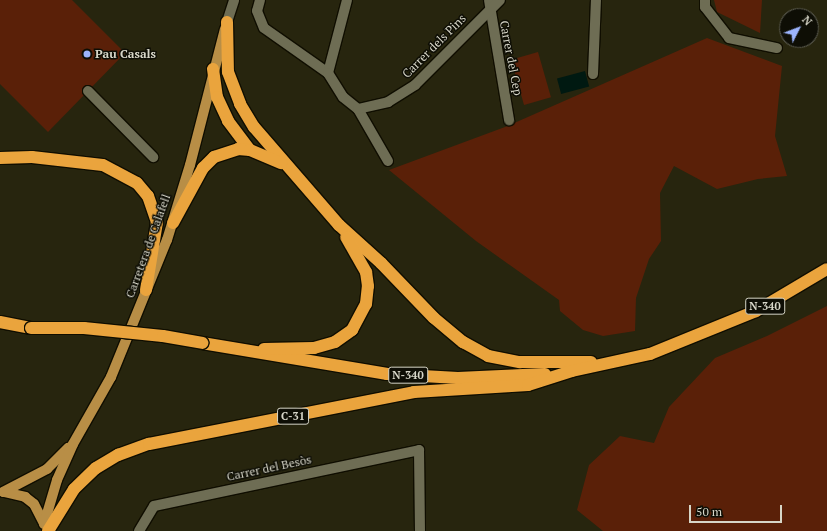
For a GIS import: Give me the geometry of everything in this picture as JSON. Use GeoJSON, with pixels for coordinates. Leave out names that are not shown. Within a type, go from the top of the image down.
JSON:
{"type":"FeatureCollection","features":[{"type":"Feature","properties":{"kind":"highway"},"geometry":{"type":"LineString","coordinates":[[227,22],[228,72],[240,104],[254,127],[286,166],[339,225],[381,263],[448,330],[488,356],[520,362],[608,363]]}},
{"type":"Feature","properties":{"kind":"highway"},"geometry":{"type":"LineString","coordinates":[[213,69],[217,97],[228,121],[250,150]]}},
{"type":"Feature","properties":{"kind":"highway"},"geometry":{"type":"LineString","coordinates":[[173,222],[203,168],[214,157],[238,149],[250,150],[286,166]]}},
{"type":"Feature","properties":{"kind":"highway"},"geometry":{"type":"LineString","coordinates":[[0,158],[32,157],[103,165],[137,183],[148,196],[156,222],[146,290]]}},
{"type":"Feature","properties":{"kind":"highway"},"geometry":{"type":"LineString","coordinates":[[246,351],[314,348],[335,342],[352,330],[366,304],[368,286],[366,272],[339,225]]}},
{"type":"Feature","properties":{"kind":"highway","name":"N-340"},"geometry":{"type":"LineString","coordinates":[[0,330],[31,328],[84,328],[163,336],[387,374],[442,377],[510,378],[572,371],[650,354],[723,326],[781,298],[827,269]]}},
{"type":"Feature","properties":{"kind":"highway"},"geometry":{"type":"LineString","coordinates":[[0,322],[31,328]]}},
{"type":"Feature","properties":{"kind":"highway","name":"C-31"},"geometry":{"type":"LineString","coordinates":[[46,529],[74,489],[96,468],[118,455],[149,444],[414,392],[528,385],[572,371]]}},
{"type":"Feature","properties":{"kind":"main road","name":"Carretera de Calafell"},"geometry":{"type":"LineString","coordinates":[[46,529],[50,500],[73,444],[111,377],[173,222],[213,69],[227,22]]}},
{"type":"Feature","properties":{"kind":"main road","name":"Carretera de Calafell"},"geometry":{"type":"LineString","coordinates":[[1,492],[47,469],[73,444]]}},
{"type":"Feature","properties":{"kind":"main road"},"geometry":{"type":"LineString","coordinates":[[1,492],[14,493],[34,504],[46,529]]}},
{"type":"Feature","properties":{"kind":"street","name":"Carretera de Calafell"},"geometry":{"type":"LineString","coordinates":[[227,22],[234,0]]}},
{"type":"Feature","properties":{"kind":"street"},"geometry":{"type":"LineString","coordinates":[[260,0],[257,11],[264,28],[328,73],[343,97],[358,109],[388,161]]}},
{"type":"Feature","properties":{"kind":"street"},"geometry":{"type":"LineString","coordinates":[[328,73],[347,0]]}},
{"type":"Feature","properties":{"kind":"street","name":"Carrer dels Pins"},"geometry":{"type":"LineString","coordinates":[[358,109],[388,102],[414,85],[489,5],[500,0]]}},
{"type":"Feature","properties":{"kind":"street"},"geometry":{"type":"LineString","coordinates":[[593,74],[596,0]]}},
{"type":"Feature","properties":{"kind":"street"},"geometry":{"type":"LineString","coordinates":[[705,0],[704,7],[729,38],[777,48]]}},
{"type":"Feature","properties":{"kind":"street","name":"Carrer del Cep"},"geometry":{"type":"LineString","coordinates":[[489,5],[509,120]]}},
{"type":"Feature","properties":{"kind":"street"},"geometry":{"type":"LineString","coordinates":[[88,91],[153,157]]}},
{"type":"Feature","properties":{"kind":"street","name":"Carrer del Besòs"},"geometry":{"type":"LineString","coordinates":[[139,531],[154,506],[419,450],[420,531]]}},
{"type":"Feature","properties":{"kind":"shaded area"},"geometry":{"type":"Polygon","coordinates":[[[0,0],[72,0],[125,53],[48,132],[0,84],[0,0]]]}},
{"type":"Feature","properties":{"kind":"shaded area"},"geometry":{"type":"Polygon","coordinates":[[[714,0],[762,0],[760,33],[717,12],[714,0]]]}},
{"type":"Feature","properties":{"kind":"shaded area"},"geometry":{"type":"Polygon","coordinates":[[[707,38],[782,66],[775,136],[787,176],[758,179],[717,189],[674,166],[660,193],[661,241],[649,259],[636,298],[635,331],[603,336],[583,330],[560,311],[559,300],[476,241],[389,170],[505,127],[707,38]]]}},
{"type":"Feature","properties":{"kind":"shaded area"},"geometry":{"type":"Polygon","coordinates":[[[538,52],[551,97],[524,105],[511,60],[538,52]]]}},
{"type":"Feature","properties":{"kind":"shaded area"},"geometry":{"type":"Polygon","coordinates":[[[585,71],[589,86],[561,94],[557,79],[585,71]]]}},
{"type":"Feature","properties":{"kind":"shaded area"},"geometry":{"type":"Polygon","coordinates":[[[827,306],[827,531],[603,531],[577,510],[589,465],[620,436],[654,443],[669,407],[715,358],[767,336],[827,306]]]}},
{"type":"Feature","properties":{"kind":"place","name":"Pau Casals"},"geometry":{"type":"Point","coordinates":[87,54]}}]}
